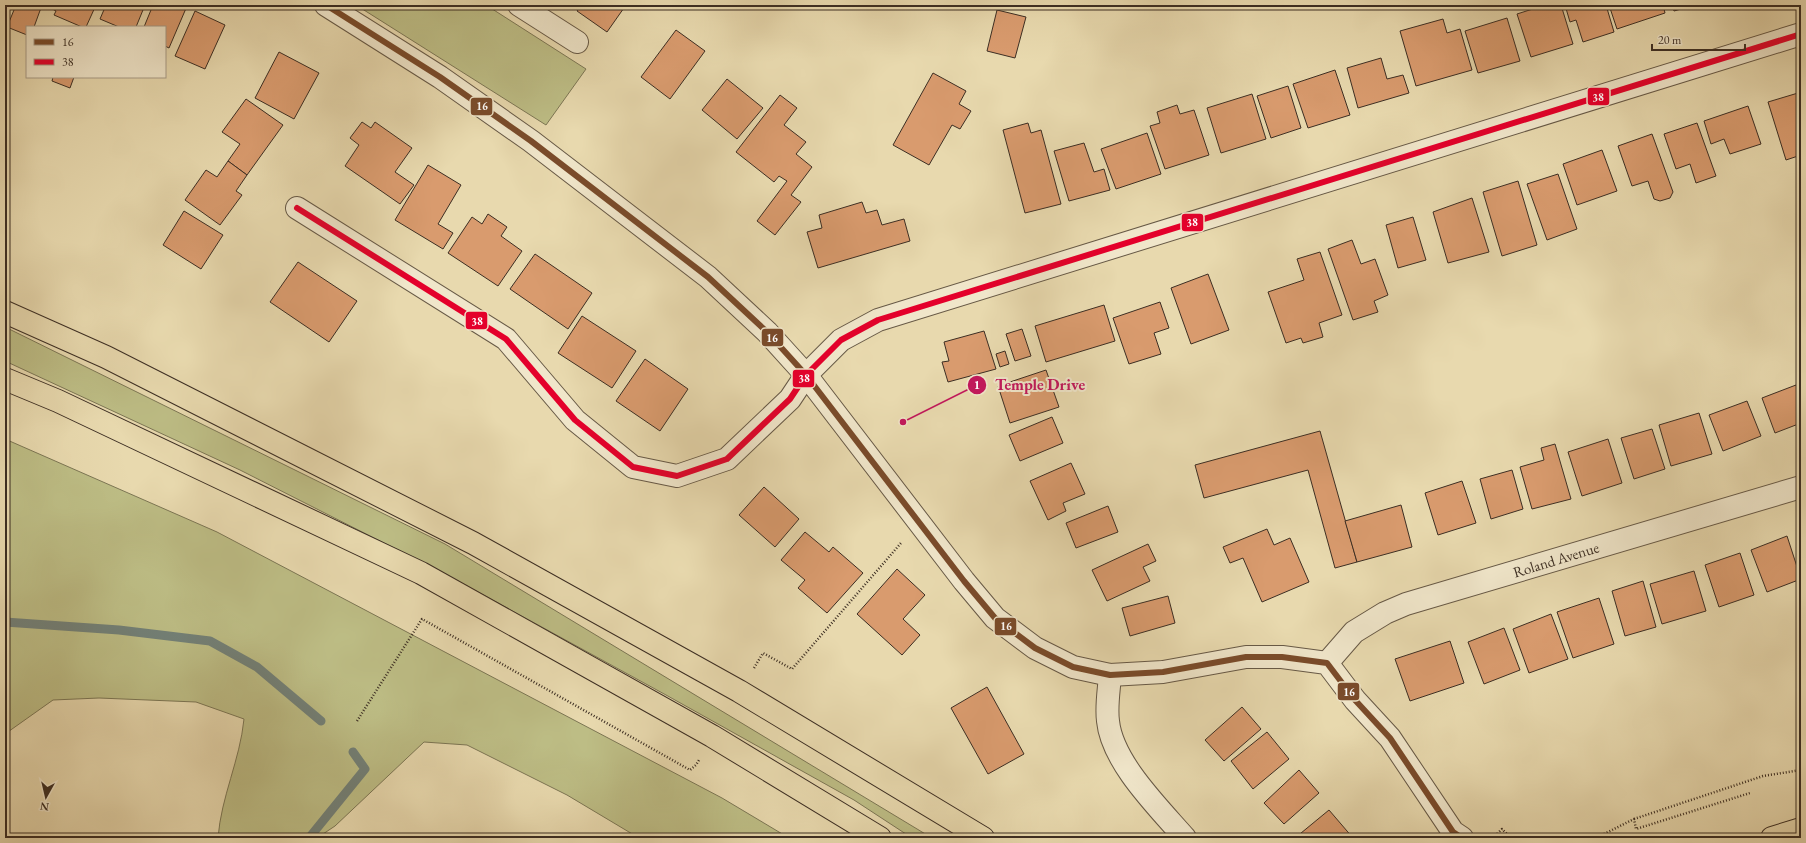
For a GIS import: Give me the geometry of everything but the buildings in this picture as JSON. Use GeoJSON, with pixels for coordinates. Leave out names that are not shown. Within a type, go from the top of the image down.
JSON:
{"type":"FeatureCollection","features":[{"type":"Feature","properties":{"kind":"highway"},"geometry":{"type":"LineString","coordinates":[[5,312],[106,356],[473,542],[739,691],[983,838]]}},
{"type":"Feature","properties":{"kind":"highway"},"geometry":{"type":"LineString","coordinates":[[5,379],[58,401],[421,573],[712,736],[880,838]]}},
{"type":"Feature","properties":{"kind":"highway"},"geometry":{"type":"LineString","coordinates":[[1772,838],[1801,829]]}},
{"type":"Feature","properties":{"kind":"street"},"geometry":{"type":"LineString","coordinates":[[326,5],[440,77],[531,141],[695,267],[767,332],[806,376],[964,581],[995,618],[1042,651],[1073,666],[1110,675],[1137,675],[1163,672],[1246,657],[1282,657],[1327,663],[1355,700],[1390,738],[1456,836]]}},
{"type":"Feature","properties":{"kind":"street"},"geometry":{"type":"LineString","coordinates":[[520,5],[577,42]]}},
{"type":"Feature","properties":{"kind":"street"},"geometry":{"type":"LineString","coordinates":[[296,208],[506,339],[575,420],[633,467],[677,476],[727,459],[790,399],[806,376],[840,340],[878,320],[1801,34]]}},
{"type":"Feature","properties":{"kind":"street","name":"Roland Avenue"},"geometry":{"type":"LineString","coordinates":[[1327,663],[1354,632],[1385,613],[1406,604],[1801,487]]}},
{"type":"Feature","properties":{"kind":"street"},"geometry":{"type":"LineString","coordinates":[[1110,675],[1108,721],[1115,747],[1138,783],[1185,838]]}},
{"type":"Feature","properties":{"kind":"path"},"geometry":{"type":"LineString","coordinates":[[739,691],[763,653],[792,669],[920,522]]}},
{"type":"Feature","properties":{"kind":"path"},"geometry":{"type":"LineString","coordinates":[[357,721],[422,619],[690,770],[696,765],[712,736]]}},
{"type":"Feature","properties":{"kind":"path"},"geometry":{"type":"LineString","coordinates":[[1596,838],[1634,819],[1763,776],[1801,770]]}},
{"type":"Feature","properties":{"kind":"path"},"geometry":{"type":"LineString","coordinates":[[1634,819],[1636,829],[1750,793]]}},
{"type":"Feature","properties":{"kind":"path"},"geometry":{"type":"LineString","coordinates":[[1493,838],[1502,829],[1511,838]]}},
{"type":"Feature","properties":{"kind":"green space"},"geometry":{"type":"Polygon","coordinates":[[[356,5],[486,5],[586,69],[546,125],[356,5]]]}},
{"type":"Feature","properties":{"kind":"green space"},"geometry":{"type":"Polygon","coordinates":[[[5,327],[445,544],[932,838],[912,838],[854,800],[445,574],[240,470],[5,361],[5,327]]]}},
{"type":"Feature","properties":{"kind":"green space"},"geometry":{"type":"Polygon","coordinates":[[[5,439],[217,532],[722,798],[789,838],[639,838],[567,795],[467,745],[424,742],[335,826],[317,838],[218,838],[223,808],[239,749],[244,719],[196,702],[99,698],[53,700],[5,734],[5,439]]]}},
{"type":"Feature","properties":{"kind":"waterway"},"geometry":{"type":"LineString","coordinates":[[5,622],[119,630],[210,641],[257,667],[321,721]]}},
{"type":"Feature","properties":{"kind":"waterway"},"geometry":{"type":"LineString","coordinates":[[309,838],[365,769],[353,752]]}},
{"type":"Feature","properties":{"kind":"transit line","name":"16"},"geometry":{"type":"LineString","coordinates":[[326,5],[440,77],[531,141],[708,277],[767,332],[806,375],[964,581],[995,618],[1035,648],[1073,667],[1110,675],[1163,672],[1246,657],[1282,657],[1327,663],[1355,700],[1390,738],[1453,832],[1462,838]]}},
{"type":"Feature","properties":{"kind":"transit line","name":"38"},"geometry":{"type":"LineString","coordinates":[[297,208],[506,339],[575,420],[633,467],[677,476],[727,459],[790,399],[806,375],[841,340],[878,320],[1801,34]]}},
{"type":"Feature","properties":{"kind":"place","name":"Temple Drive"},"geometry":{"type":"Point","coordinates":[903,422]}}]}
